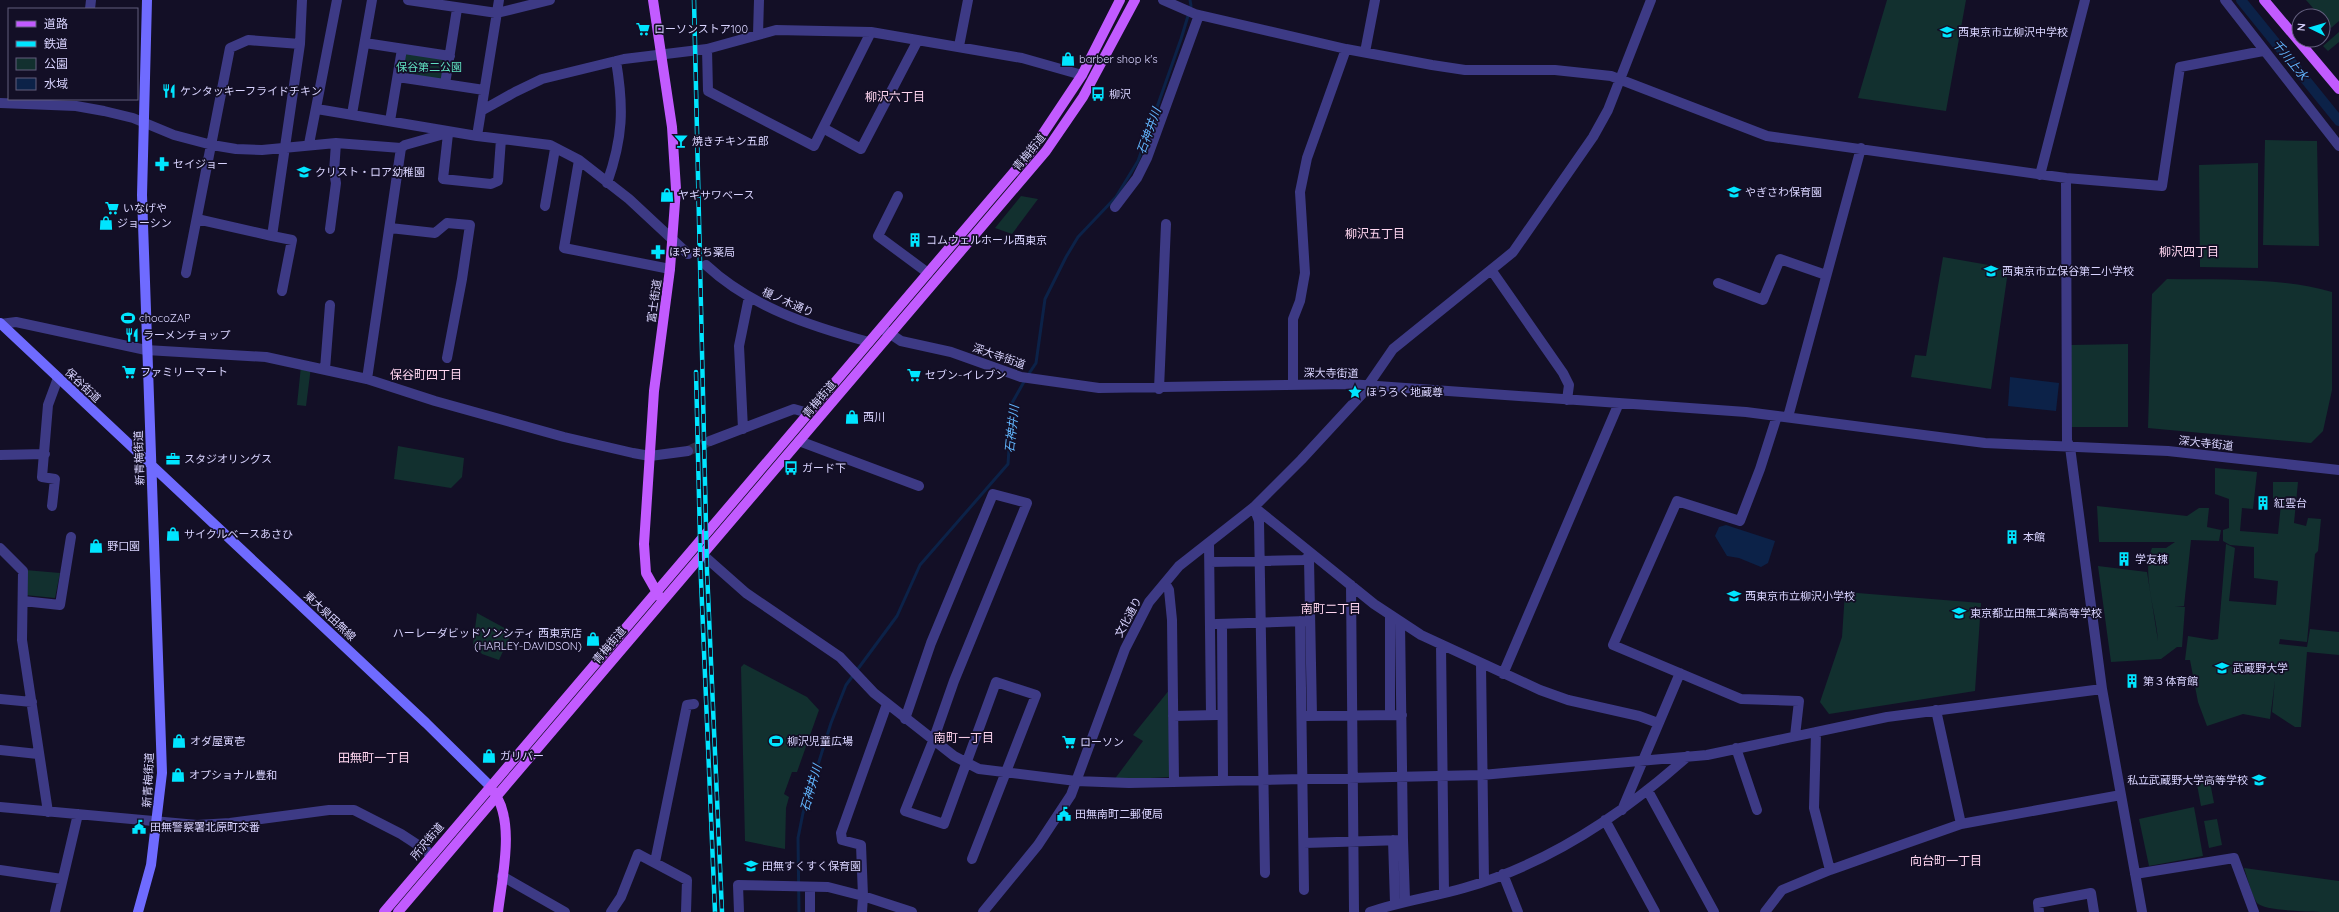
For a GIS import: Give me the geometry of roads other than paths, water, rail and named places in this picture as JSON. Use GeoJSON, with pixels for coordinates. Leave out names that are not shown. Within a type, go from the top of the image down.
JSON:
{"type":"FeatureCollection","features":[{"type":"Feature","properties":{"kind":"main road","name":"新青梅街道"},"geometry":{"type":"LineString","coordinates":[[138,912],[151,865],[162,773],[146,350],[142,195],[147,0]]}},
{"type":"Feature","properties":{"kind":"main road","name":"富士街道"},"geometry":{"type":"LineString","coordinates":[[653,0],[657,17],[660,56],[672,127],[676,189],[673,242],[657,365],[644,562],[649,581],[663,601]]}},
{"type":"Feature","properties":{"kind":"main road","name":"青梅街道"},"geometry":{"type":"LineString","coordinates":[[490,786],[1038,143],[1082,75],[1120,0]]}},
{"type":"Feature","properties":{"kind":"main road","name":"青梅街道"},"geometry":{"type":"LineString","coordinates":[[497,796],[891,335],[1062,130],[1087,91],[1135,0]]}},
{"type":"Feature","properties":{"kind":"main road"},"geometry":{"type":"LineString","coordinates":[[2264,0],[2339,89]]}},
{"type":"Feature","properties":{"kind":"main road","name":"保谷街道"},"geometry":{"type":"LineString","coordinates":[[1,324],[151,465]]}},
{"type":"Feature","properties":{"kind":"main road","name":"東大泉田無線"},"geometry":{"type":"LineString","coordinates":[[151,465],[490,786]]}},
{"type":"Feature","properties":{"kind":"main road"},"geometry":{"type":"LineString","coordinates":[[490,786],[497,796],[504,813],[506,834],[498,912]]}},
{"type":"Feature","properties":{"kind":"main road","name":"所沢街道"},"geometry":{"type":"LineString","coordinates":[[384,912],[490,786]]}},
{"type":"Feature","properties":{"kind":"main road"},"geometry":{"type":"LineString","coordinates":[[398,912],[497,796]]}},
{"type":"Feature","properties":{"kind":"street"},"geometry":{"type":"LineString","coordinates":[[272,236],[300,44],[302,0]]}},
{"type":"Feature","properties":{"kind":"street"},"geometry":{"type":"LineString","coordinates":[[309,144],[337,0]]}},
{"type":"Feature","properties":{"kind":"street"},"geometry":{"type":"LineString","coordinates":[[352,114],[372,0]]}},
{"type":"Feature","properties":{"kind":"street"},"geometry":{"type":"LineString","coordinates":[[408,0],[457,9],[497,13],[550,0]]}},
{"type":"Feature","properties":{"kind":"street"},"geometry":{"type":"LineString","coordinates":[[477,136],[499,0]]}},
{"type":"Feature","properties":{"kind":"street"},"geometry":{"type":"LineString","coordinates":[[758,34],[759,0]]}},
{"type":"Feature","properties":{"kind":"street"},"geometry":{"type":"LineString","coordinates":[[959,46],[968,0]]}},
{"type":"Feature","properties":{"kind":"street"},"geometry":{"type":"LineString","coordinates":[[1163,0],[1197,14],[1346,49],[1465,70],[1555,70],[1611,76],[1767,136],[1860,148],[2040,175],[2162,186],[2180,67],[2264,51]]}},
{"type":"Feature","properties":{"kind":"street"},"geometry":{"type":"LineString","coordinates":[[1365,52],[1375,0]]}},
{"type":"Feature","properties":{"kind":"street","name":"文化通り"},"geometry":{"type":"LineString","coordinates":[[983,912],[1038,845],[1071,795],[1126,649],[1149,602],[1179,566],[1254,507],[1337,421],[1368,386],[1393,349],[1492,271],[1513,252],[1593,137],[1608,110],[1651,0]]}},
{"type":"Feature","properties":{"kind":"street"},"geometry":{"type":"LineString","coordinates":[[2040,175],[2085,0]]}},
{"type":"Feature","properties":{"kind":"street"},"geometry":{"type":"LineString","coordinates":[[2225,0],[2339,146]]}},
{"type":"Feature","properties":{"kind":"street"},"geometry":{"type":"LineString","coordinates":[[445,84],[457,9]]}},
{"type":"Feature","properties":{"kind":"street"},"geometry":{"type":"LineString","coordinates":[[1115,208],[1137,178],[1147,158],[1197,14]]}},
{"type":"Feature","properties":{"kind":"street"},"geometry":{"type":"LineString","coordinates":[[481,111],[494,102],[542,79],[616,61],[707,49],[776,30],[871,32],[1022,58],[1082,75]]}},
{"type":"Feature","properties":{"kind":"street"},"geometry":{"type":"LineString","coordinates":[[707,49],[708,91],[814,146],[871,32]]}},
{"type":"Feature","properties":{"kind":"street"},"geometry":{"type":"LineString","coordinates":[[186,273],[230,48],[248,40],[300,44]]}},
{"type":"Feature","properties":{"kind":"street"},"geometry":{"type":"LineString","coordinates":[[823,128],[861,149],[918,40]]}},
{"type":"Feature","properties":{"kind":"street"},"geometry":{"type":"LineString","coordinates":[[365,43],[450,56]]}},
{"type":"Feature","properties":{"kind":"street"},"geometry":{"type":"LineString","coordinates":[[390,121],[402,49]]}},
{"type":"Feature","properties":{"kind":"street"},"geometry":{"type":"LineString","coordinates":[[1293,384],[1293,319],[1300,301],[1305,273],[1300,192],[1307,158],[1346,49]]}},
{"type":"Feature","properties":{"kind":"street"},"geometry":{"type":"LineString","coordinates":[[607,183],[618,153],[622,115],[616,61]]}},
{"type":"Feature","properties":{"kind":"street"},"geometry":{"type":"LineString","coordinates":[[398,77],[484,90]]}},
{"type":"Feature","properties":{"kind":"street"},"geometry":{"type":"LineString","coordinates":[[0,103],[76,103],[144,122],[174,135],[212,145],[262,150],[309,144],[336,143],[401,148],[405,145],[450,133]]}},
{"type":"Feature","properties":{"kind":"street"},"geometry":{"type":"LineString","coordinates":[[317,109],[352,114],[450,133],[550,145],[554,149],[579,160],[629,199],[673,242],[688,254]]}},
{"type":"Feature","properties":{"kind":"street"},"geometry":{"type":"LineString","coordinates":[[450,133],[443,180],[491,184],[498,181],[501,140]]}},
{"type":"Feature","properties":{"kind":"street"},"geometry":{"type":"LineString","coordinates":[[330,229],[336,183],[334,172],[336,143]]}},
{"type":"Feature","properties":{"kind":"street"},"geometry":{"type":"LineString","coordinates":[[367,379],[401,148]]}},
{"type":"Feature","properties":{"kind":"street"},"geometry":{"type":"LineString","coordinates":[[1788,417],[1860,148]]}},
{"type":"Feature","properties":{"kind":"street"},"geometry":{"type":"LineString","coordinates":[[545,206],[554,149]]}},
{"type":"Feature","properties":{"kind":"street"},"geometry":{"type":"LineString","coordinates":[[579,160],[564,248],[670,269]]}},
{"type":"Feature","properties":{"kind":"street"},"geometry":{"type":"LineString","coordinates":[[2066,178],[2067,441],[2070,448],[2102,689],[2142,912]]}},
{"type":"Feature","properties":{"kind":"street"},"geometry":{"type":"LineString","coordinates":[[898,196],[878,236],[928,273]]}},
{"type":"Feature","properties":{"kind":"street"},"geometry":{"type":"LineString","coordinates":[[197,219],[292,240],[282,292]]}},
{"type":"Feature","properties":{"kind":"street"},"geometry":{"type":"LineString","coordinates":[[390,228],[435,233],[447,223],[470,225],[462,279],[447,358]]}},
{"type":"Feature","properties":{"kind":"street"},"geometry":{"type":"LineString","coordinates":[[1159,388],[1166,224]]}},
{"type":"Feature","properties":{"kind":"street"},"geometry":{"type":"LineString","coordinates":[[1718,283],[1763,300],[1780,259],[1826,275]]}},
{"type":"Feature","properties":{"kind":"street","name":"榎ノ木通り"},"geometry":{"type":"LineString","coordinates":[[706,265],[720,278],[749,297],[808,324],[869,342]]}},
{"type":"Feature","properties":{"kind":"street"},"geometry":{"type":"LineString","coordinates":[[1492,271],[1563,373],[1569,385],[1567,400]]}},
{"type":"Feature","properties":{"kind":"street"},"geometry":{"type":"LineString","coordinates":[[744,429],[739,346],[749,297]]}},
{"type":"Feature","properties":{"kind":"street"},"geometry":{"type":"LineString","coordinates":[[324,369],[330,305]]}},
{"type":"Feature","properties":{"kind":"street"},"geometry":{"type":"LineString","coordinates":[[1,324],[16,322],[146,350],[266,357],[367,379],[435,401],[564,437],[650,456],[688,452]]}},
{"type":"Feature","properties":{"kind":"street","name":"深大寺街道"},"geometry":{"type":"LineString","coordinates":[[881,327],[901,341],[951,352],[1026,378],[1115,390],[1293,384],[1368,386],[1619,403],[1777,416],[1985,443],[2070,448],[2168,451],[2339,470]]}},
{"type":"Feature","properties":{"kind":"street"},"geometry":{"type":"LineString","coordinates":[[52,506],[55,479],[42,477],[48,405],[58,378]]}},
{"type":"Feature","properties":{"kind":"street"},"geometry":{"type":"LineString","coordinates":[[1503,674],[1619,403]]}},
{"type":"Feature","properties":{"kind":"street"},"geometry":{"type":"LineString","coordinates":[[710,441],[794,410],[808,413]]}},
{"type":"Feature","properties":{"kind":"street"},"geometry":{"type":"LineString","coordinates":[[1777,416],[1760,469],[1740,521],[1677,501],[1613,645],[1741,699],[1799,701],[1795,736]]}},
{"type":"Feature","properties":{"kind":"street"},"geometry":{"type":"LineString","coordinates":[[799,441],[919,486]]}},
{"type":"Feature","properties":{"kind":"street"},"geometry":{"type":"LineString","coordinates":[[0,455],[45,454]]}},
{"type":"Feature","properties":{"kind":"street"},"geometry":{"type":"LineString","coordinates":[[905,719],[931,643],[993,494],[1027,503],[954,681],[933,741],[905,811],[944,824],[996,682],[1036,695],[972,859]]}},
{"type":"Feature","properties":{"kind":"street"},"geometry":{"type":"LineString","coordinates":[[1254,507],[1311,556],[1390,615],[1441,645],[1503,674],[1568,700],[1639,716],[1658,722]]}},
{"type":"Feature","properties":{"kind":"street"},"geometry":{"type":"LineString","coordinates":[[1254,507],[1259,521],[1265,873]]}},
{"type":"Feature","properties":{"kind":"street"},"geometry":{"type":"LineString","coordinates":[[23,601],[60,605],[71,536]]}},
{"type":"Feature","properties":{"kind":"street"},"geometry":{"type":"LineString","coordinates":[[1209,543],[1211,715]]}},
{"type":"Feature","properties":{"kind":"street"},"geometry":{"type":"LineString","coordinates":[[0,548],[23,571],[22,640],[32,702],[38,754],[48,812]]}},
{"type":"Feature","properties":{"kind":"street"},"geometry":{"type":"LineString","coordinates":[[703,555],[746,593],[840,657],[887,704],[933,741],[967,763],[979,769],[1076,781],[1129,783],[1482,775],[1707,755],[1795,736],[1936,710],[2102,689]]}},
{"type":"Feature","properties":{"kind":"street"},"geometry":{"type":"LineString","coordinates":[[1210,562],[1311,556]]}},
{"type":"Feature","properties":{"kind":"street"},"geometry":{"type":"LineString","coordinates":[[1304,890],[1303,779],[1307,716],[1311,556]]}},
{"type":"Feature","properties":{"kind":"street"},"geometry":{"type":"LineString","coordinates":[[1165,583],[1168,590],[1172,620],[1174,781]]}},
{"type":"Feature","properties":{"kind":"street"},"geometry":{"type":"LineString","coordinates":[[1350,585],[1354,912]]}},
{"type":"Feature","properties":{"kind":"street"},"geometry":{"type":"LineString","coordinates":[[1390,615],[1390,715]]}},
{"type":"Feature","properties":{"kind":"street"},"geometry":{"type":"LineString","coordinates":[[1210,624],[1310,621]]}},
{"type":"Feature","properties":{"kind":"street"},"geometry":{"type":"LineString","coordinates":[[1300,622],[1307,716]]}},
{"type":"Feature","properties":{"kind":"street"},"geometry":{"type":"LineString","coordinates":[[1395,903],[1403,776],[1400,622]]}},
{"type":"Feature","properties":{"kind":"street"},"geometry":{"type":"LineString","coordinates":[[1222,624],[1223,781]]}},
{"type":"Feature","properties":{"kind":"street"},"geometry":{"type":"LineString","coordinates":[[1441,645],[1441,776],[1444,893]]}},
{"type":"Feature","properties":{"kind":"street"},"geometry":{"type":"LineString","coordinates":[[1481,664],[1484,881]]}},
{"type":"Feature","properties":{"kind":"street"},"geometry":{"type":"LineString","coordinates":[[1622,810],[1680,673]]}},
{"type":"Feature","properties":{"kind":"street"},"geometry":{"type":"LineString","coordinates":[[0,699],[32,702]]}},
{"type":"Feature","properties":{"kind":"street"},"geometry":{"type":"LineString","coordinates":[[655,862],[687,705],[694,704]]}},
{"type":"Feature","properties":{"kind":"street"},"geometry":{"type":"LineString","coordinates":[[862,912],[864,896],[860,845],[842,840],[841,832],[887,704]]}},
{"type":"Feature","properties":{"kind":"street"},"geometry":{"type":"LineString","coordinates":[[1936,710],[1961,824]]}},
{"type":"Feature","properties":{"kind":"street"},"geometry":{"type":"LineString","coordinates":[[1173,716],[1223,715]]}},
{"type":"Feature","properties":{"kind":"street"},"geometry":{"type":"LineString","coordinates":[[1307,716],[1402,715]]}},
{"type":"Feature","properties":{"kind":"street"},"geometry":{"type":"LineString","coordinates":[[1816,732],[1814,808],[1830,870]]}},
{"type":"Feature","properties":{"kind":"street"},"geometry":{"type":"LineString","coordinates":[[1736,748],[1757,810]]}},
{"type":"Feature","properties":{"kind":"street"},"geometry":{"type":"LineString","coordinates":[[0,750],[38,754]]}},
{"type":"Feature","properties":{"kind":"street"},"geometry":{"type":"LineString","coordinates":[[1370,912],[1405,900],[1444,893],[1484,881],[1570,844],[1648,791],[1688,756]]}},
{"type":"Feature","properties":{"kind":"street"},"geometry":{"type":"LineString","coordinates":[[1648,791],[1714,912]]}},
{"type":"Feature","properties":{"kind":"street"},"geometry":{"type":"LineString","coordinates":[[1765,912],[1782,890],[1830,870],[1961,824],[2121,795]]}},
{"type":"Feature","properties":{"kind":"street"},"geometry":{"type":"LineString","coordinates":[[0,807],[196,825],[220,824],[329,810],[354,810],[401,834],[427,851],[430,856]]}},
{"type":"Feature","properties":{"kind":"street"},"geometry":{"type":"LineString","coordinates":[[55,912],[78,814]]}},
{"type":"Feature","properties":{"kind":"street"},"geometry":{"type":"LineString","coordinates":[[1605,820],[1655,912]]}},
{"type":"Feature","properties":{"kind":"street"},"geometry":{"type":"LineString","coordinates":[[1304,843],[1354,843],[1398,840]]}},
{"type":"Feature","properties":{"kind":"street"},"geometry":{"type":"LineString","coordinates":[[1398,840],[1405,900]]}},
{"type":"Feature","properties":{"kind":"street"},"geometry":{"type":"LineString","coordinates":[[611,912],[621,897],[638,854],[687,880],[686,912]]}},
{"type":"Feature","properties":{"kind":"street"},"geometry":{"type":"LineString","coordinates":[[2135,874],[2234,858],[2254,912]]}},
{"type":"Feature","properties":{"kind":"street"},"geometry":{"type":"LineString","coordinates":[[0,870],[62,879]]}},
{"type":"Feature","properties":{"kind":"street"},"geometry":{"type":"LineString","coordinates":[[1503,874],[1518,912]]}},
{"type":"Feature","properties":{"kind":"street"},"geometry":{"type":"LineString","coordinates":[[502,876],[566,912]]}},
{"type":"Feature","properties":{"kind":"street"},"geometry":{"type":"LineString","coordinates":[[739,912],[738,885],[828,887],[864,896],[912,912]]}},
{"type":"Feature","properties":{"kind":"street"},"geometry":{"type":"LineString","coordinates":[[810,887],[810,912]]}},
{"type":"Feature","properties":{"kind":"street"},"geometry":{"type":"LineString","coordinates":[[2040,912],[2038,903],[2091,893],[2094,912]]}},
{"type":"Feature","properties":{"kind":"water"},"geometry":{"type":"Polygon","coordinates":[[[2010,377],[2059,383],[2056,411],[2008,406],[2010,377]]]}},
{"type":"Feature","properties":{"kind":"water"},"geometry":{"type":"Polygon","coordinates":[[[1726,525],[1775,541],[1768,563],[1761,567],[1739,558],[1727,556],[1715,536],[1719,527],[1726,525]]]}},
{"type":"Feature","properties":{"kind":"waterway","name":"石神井川"},"geometry":{"type":"LineString","coordinates":[[1028,375],[1036,363],[1045,299],[1066,257],[1078,237],[1116,197],[1138,161],[1181,39],[1191,6],[1190,0]]}},
{"type":"Feature","properties":{"kind":"waterway","name":"千川上水"},"geometry":{"type":"LineString","coordinates":[[2241,0],[2339,121]]}},
{"type":"Feature","properties":{"kind":"waterway","name":"石神井川"},"geometry":{"type":"LineString","coordinates":[[799,912],[798,838],[803,813],[831,723],[846,685],[897,616],[920,565],[1008,464],[1012,403],[1025,380]]}},
{"type":"Feature","properties":{"kind":"tunnel"},"geometry":{"type":"LineString","coordinates":[[688,451],[710,441]]}},
{"type":"Feature","properties":{"kind":"railway"},"geometry":{"type":"LineString","coordinates":[[694,0],[707,571],[722,912]]}},
{"type":"Feature","properties":{"kind":"railway"},"geometry":{"type":"LineString","coordinates":[[696,372],[701,580],[715,912]]}},
{"type":"Feature","properties":{"kind":"place","name":"ローソンストア100"},"geometry":{"type":"Point","coordinates":[643,29]}},
{"type":"Feature","properties":{"kind":"place","name":"西東京市立柳沢中学校"},"geometry":{"type":"Point","coordinates":[1947,32]}},
{"type":"Feature","properties":{"kind":"place","name":"barber shop k's"},"geometry":{"type":"Point","coordinates":[1068,59]}},
{"type":"Feature","properties":{"kind":"place","name":"ケンタッキーフライドチキン"},"geometry":{"type":"Point","coordinates":[169,91]}},
{"type":"Feature","properties":{"kind":"place","name":"柳沢"},"geometry":{"type":"Point","coordinates":[1098,94]}},
{"type":"Feature","properties":{"kind":"place","name":"焼きチキン五郎"},"geometry":{"type":"Point","coordinates":[681,141]}},
{"type":"Feature","properties":{"kind":"place","name":"セイジョー"},"geometry":{"type":"Point","coordinates":[162,164]}},
{"type":"Feature","properties":{"kind":"place","name":"クリスト・ロア幼稚園"},"geometry":{"type":"Point","coordinates":[304,172]}},
{"type":"Feature","properties":{"kind":"place","name":"やぎさわ保育園"},"geometry":{"type":"Point","coordinates":[1734,192]}},
{"type":"Feature","properties":{"kind":"place","name":"ヤギサワベース"},"geometry":{"type":"Point","coordinates":[667,195]}},
{"type":"Feature","properties":{"kind":"place","name":"いなげや"},"geometry":{"type":"Point","coordinates":[112,208]}},
{"type":"Feature","properties":{"kind":"place","name":"ジョーシン"},"geometry":{"type":"Point","coordinates":[106,223]}},
{"type":"Feature","properties":{"kind":"place","name":"コムウェルホール西東京"},"geometry":{"type":"Point","coordinates":[915,240]}},
{"type":"Feature","properties":{"kind":"place","name":"ほやまち薬局"},"geometry":{"type":"Point","coordinates":[658,252]}},
{"type":"Feature","properties":{"kind":"place","name":"西東京市立保谷第二小学校"},"geometry":{"type":"Point","coordinates":[1991,271]}},
{"type":"Feature","properties":{"kind":"place","name":"chocoZAP"},"geometry":{"type":"Point","coordinates":[128,318]}},
{"type":"Feature","properties":{"kind":"place","name":"ラーメンチョップ"},"geometry":{"type":"Point","coordinates":[132,335]}},
{"type":"Feature","properties":{"kind":"place","name":"ファミリーマート"},"geometry":{"type":"Point","coordinates":[129,372]}},
{"type":"Feature","properties":{"kind":"place","name":"セブン-イレブン"},"geometry":{"type":"Point","coordinates":[914,375]}},
{"type":"Feature","properties":{"kind":"place","name":"ほうろく地蔵尊"},"geometry":{"type":"Point","coordinates":[1355,392]}},
{"type":"Feature","properties":{"kind":"place","name":"西川"},"geometry":{"type":"Point","coordinates":[852,417]}},
{"type":"Feature","properties":{"kind":"place","name":"スタジオリングス"},"geometry":{"type":"Point","coordinates":[173,459]}},
{"type":"Feature","properties":{"kind":"place","name":"ガード下"},"geometry":{"type":"Point","coordinates":[791,468]}},
{"type":"Feature","properties":{"kind":"place","name":"紅雲台"},"geometry":{"type":"Point","coordinates":[2263,503]}},
{"type":"Feature","properties":{"kind":"place","name":"サイクルベースあさひ"},"geometry":{"type":"Point","coordinates":[173,534]}},
{"type":"Feature","properties":{"kind":"place","name":"本館"},"geometry":{"type":"Point","coordinates":[2012,537]}},
{"type":"Feature","properties":{"kind":"place","name":"野口園"},"geometry":{"type":"Point","coordinates":[96,546]}},
{"type":"Feature","properties":{"kind":"place","name":"学友棟"},"geometry":{"type":"Point","coordinates":[2124,559]}},
{"type":"Feature","properties":{"kind":"place","name":"西東京市立柳沢小学校"},"geometry":{"type":"Point","coordinates":[1734,596]}},
{"type":"Feature","properties":{"kind":"place","name":"東京都立田無工業高等学校"},"geometry":{"type":"Point","coordinates":[1959,613]}},
{"type":"Feature","properties":{"kind":"place","name":"ハーレーダビッドソンシティ 西東京店 (HARLEY-DAVIDSON)"},"geometry":{"type":"Point","coordinates":[593,639]}},
{"type":"Feature","properties":{"kind":"place","name":"武蔵野大学"},"geometry":{"type":"Point","coordinates":[2222,668]}},
{"type":"Feature","properties":{"kind":"place","name":"第３体育館"},"geometry":{"type":"Point","coordinates":[2132,681]}},
{"type":"Feature","properties":{"kind":"place","name":"オダ屋寅壱"},"geometry":{"type":"Point","coordinates":[179,741]}},
{"type":"Feature","properties":{"kind":"place","name":"柳沢児童広場"},"geometry":{"type":"Point","coordinates":[776,741]}},
{"type":"Feature","properties":{"kind":"place","name":"ローソン"},"geometry":{"type":"Point","coordinates":[1069,742]}},
{"type":"Feature","properties":{"kind":"place","name":"ガリバー"},"geometry":{"type":"Point","coordinates":[489,756]}},
{"type":"Feature","properties":{"kind":"place","name":"オプショナル豊和"},"geometry":{"type":"Point","coordinates":[178,775]}},
{"type":"Feature","properties":{"kind":"place","name":"私立武蔵野大学高等学校"},"geometry":{"type":"Point","coordinates":[2259,780]}},
{"type":"Feature","properties":{"kind":"place","name":"田無南町二郵便局"},"geometry":{"type":"Point","coordinates":[1064,814]}},
{"type":"Feature","properties":{"kind":"place","name":"田無警察署北原町交番"},"geometry":{"type":"Point","coordinates":[139,827]}},
{"type":"Feature","properties":{"kind":"place","name":"田無すくすく保育園"},"geometry":{"type":"Point","coordinates":[751,866]}},
{"type":"Feature","properties":{"kind":"district","name":"柳沢六丁目"},"geometry":{"type":"Point","coordinates":[895,97]}},
{"type":"Feature","properties":{"kind":"district","name":"柳沢五丁目"},"geometry":{"type":"Point","coordinates":[1375,234]}},
{"type":"Feature","properties":{"kind":"district","name":"柳沢四丁目"},"geometry":{"type":"Point","coordinates":[2189,252]}},
{"type":"Feature","properties":{"kind":"district","name":"保谷町四丁目"},"geometry":{"type":"Point","coordinates":[426,375]}},
{"type":"Feature","properties":{"kind":"district","name":"南町二丁目"},"geometry":{"type":"Point","coordinates":[1331,609]}},
{"type":"Feature","properties":{"kind":"district","name":"南町一丁目"},"geometry":{"type":"Point","coordinates":[964,738]}},
{"type":"Feature","properties":{"kind":"district","name":"田無町一丁目"},"geometry":{"type":"Point","coordinates":[374,758]}},
{"type":"Feature","properties":{"kind":"district","name":"向台町一丁目"},"geometry":{"type":"Point","coordinates":[1946,861]}},
{"type":"Feature","properties":{"kind":"park label","name":"保谷第二公園"},"geometry":{"type":"Point","coordinates":[429,67]}}]}
